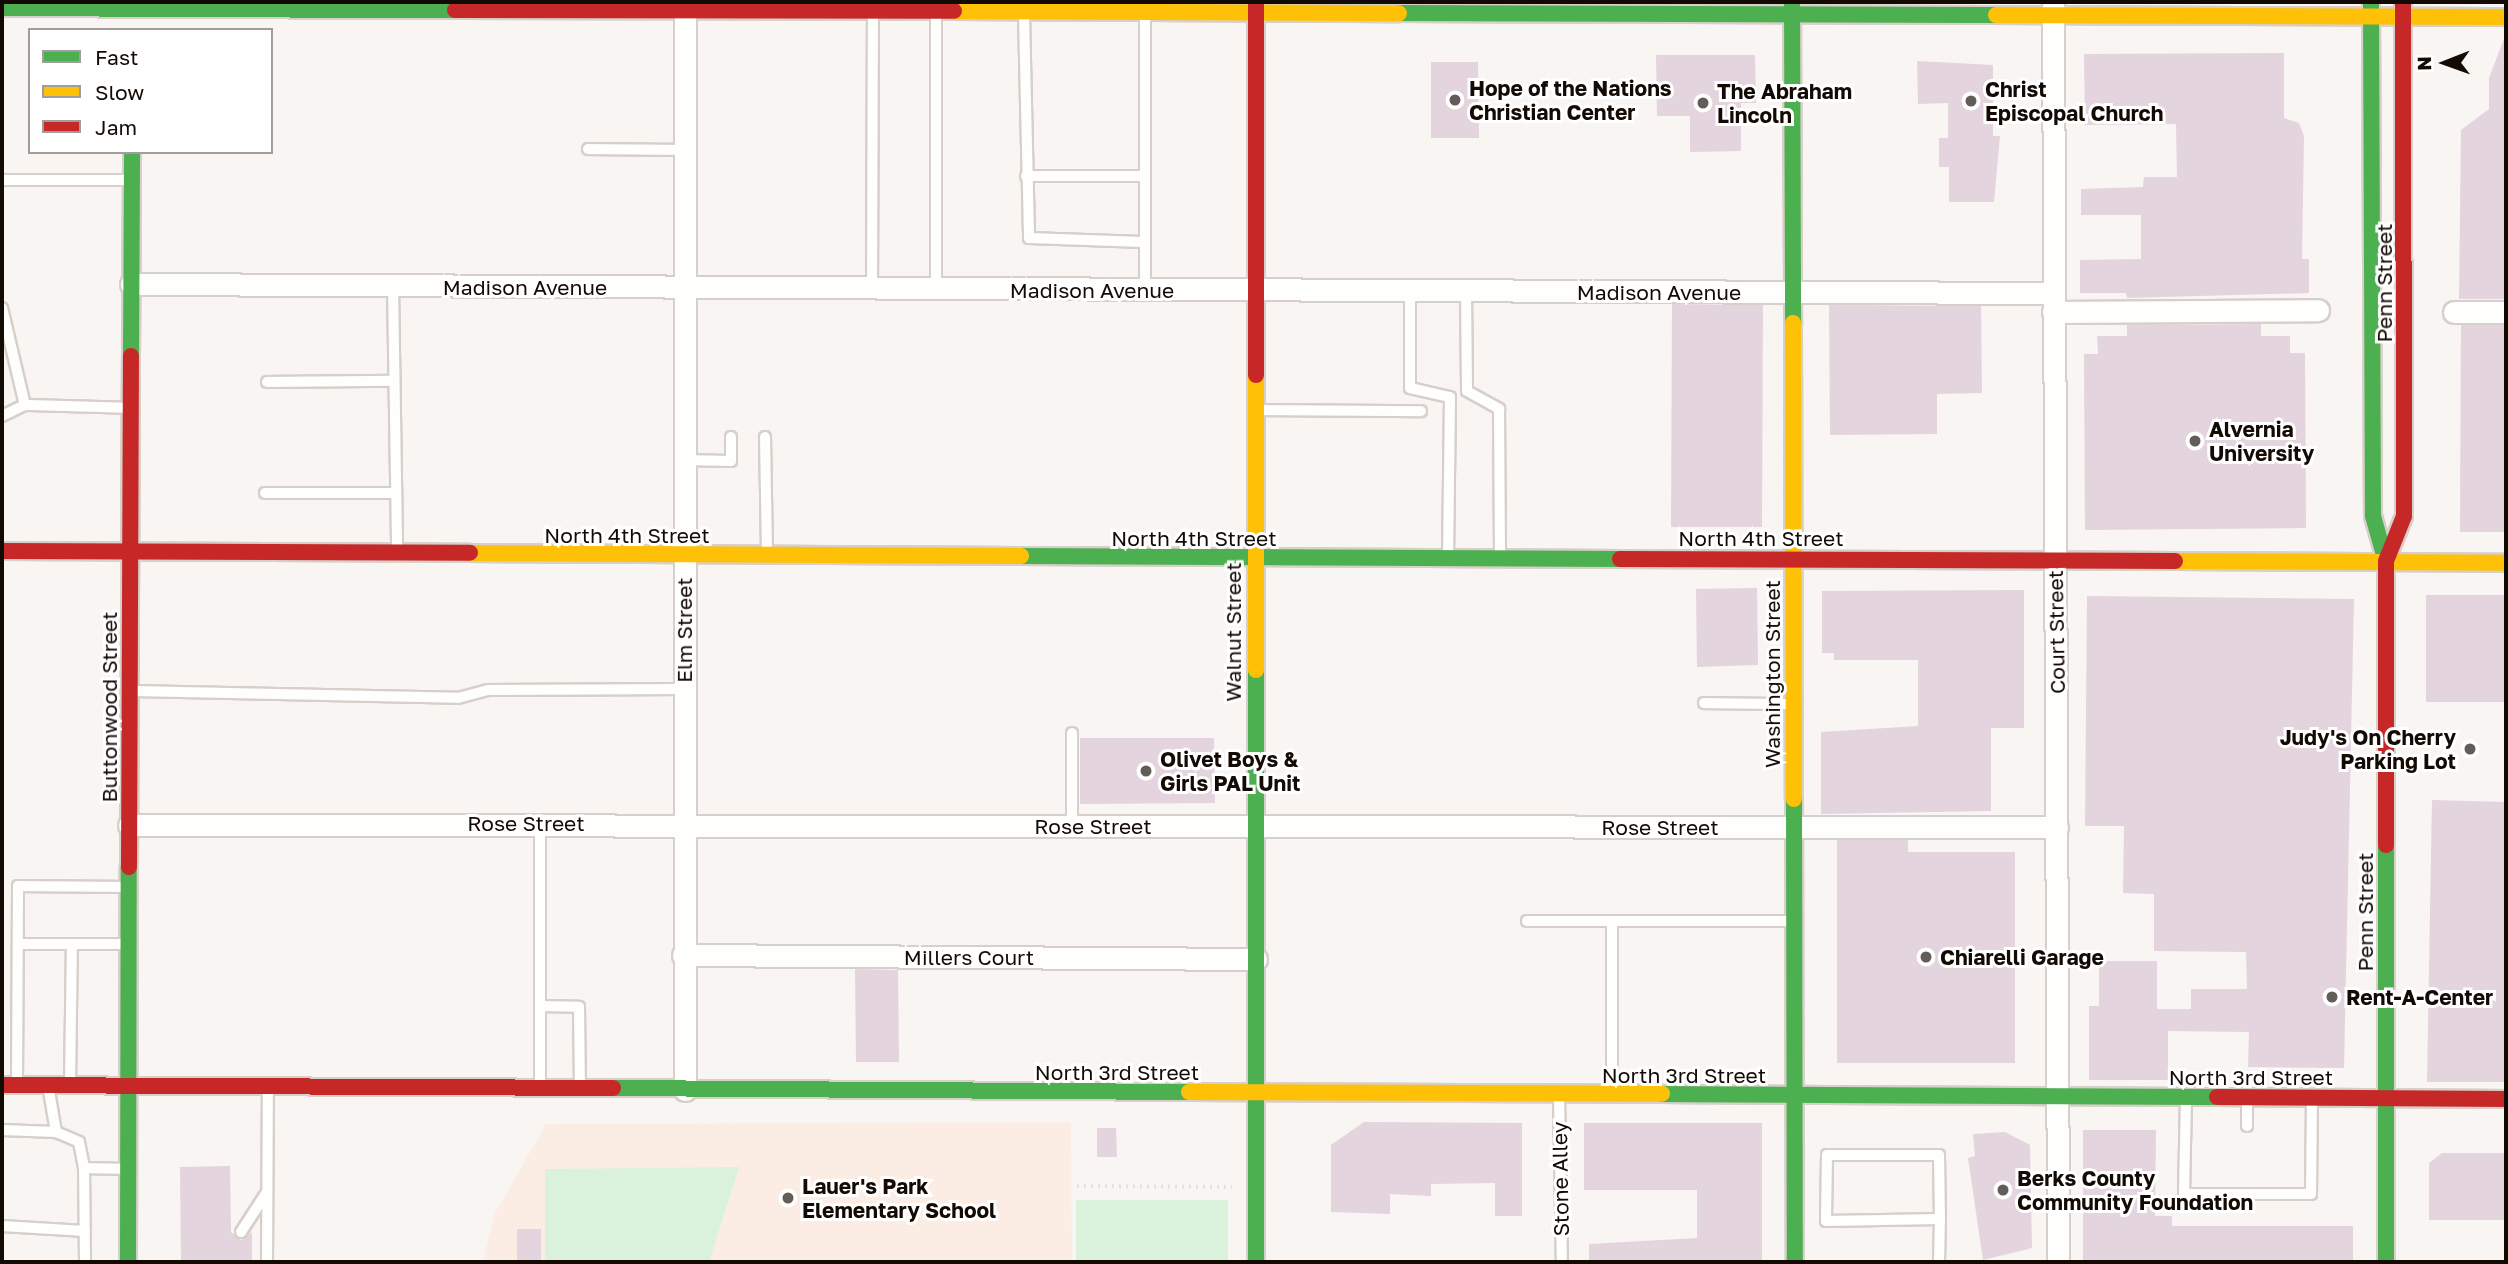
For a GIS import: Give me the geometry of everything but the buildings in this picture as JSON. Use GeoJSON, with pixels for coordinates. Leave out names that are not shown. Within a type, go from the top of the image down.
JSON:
{"type":"FeatureCollection","features":[{"type":"Feature","properties":{"kind":"main road"},"geometry":{"type":"LineString","coordinates":[[132,5],[132,28]]}},
{"type":"Feature","properties":{"kind":"main road"},"geometry":{"type":"LineString","coordinates":[[2,8],[132,5],[685,7],[936,11],[1023,7],[1145,12],[1256,7],[2403,9],[2506,17]]}},
{"type":"Feature","properties":{"kind":"main road","name":"Walnut Street"},"geometry":{"type":"LineString","coordinates":[[1256,7],[1256,1262]]}},
{"type":"Feature","properties":{"kind":"main road","name":"Washington Street"},"geometry":{"type":"LineString","coordinates":[[1792,8],[1795,1096],[1811,1221],[1795,1262]]}},
{"type":"Feature","properties":{"kind":"main road","name":"Penn Street"},"geometry":{"type":"LineString","coordinates":[[2371,9],[2373,516],[2386,561],[2386,1262]]}},
{"type":"Feature","properties":{"kind":"main road","name":"Penn Street"},"geometry":{"type":"LineString","coordinates":[[2386,561],[2404,516],[2403,9]]}},
{"type":"Feature","properties":{"kind":"main road","name":"Buttonwood Street"},"geometry":{"type":"LineString","coordinates":[[128,1262],[132,154]]}},
{"type":"Feature","properties":{"kind":"main road","name":"North 4th Street"},"geometry":{"type":"LineString","coordinates":[[2,551],[767,557],[2506,563]]}},
{"type":"Feature","properties":{"kind":"main road","name":"North 3rd Street"},"geometry":{"type":"LineString","coordinates":[[9,1085],[2506,1100]]}},
{"type":"Feature","properties":{"kind":"street","name":"Elm Street"},"geometry":{"type":"LineString","coordinates":[[685,7],[685,1090]]}},
{"type":"Feature","properties":{"kind":"street","name":"Court Street"},"geometry":{"type":"LineString","coordinates":[[2053,9],[2058,1262]]}},
{"type":"Feature","properties":{"kind":"street","name":"Madison Avenue"},"geometry":{"type":"LineString","coordinates":[[131,284],[1791,293],[2318,310]]}},
{"type":"Feature","properties":{"kind":"street"},"geometry":{"type":"LineString","coordinates":[[2454,312],[2506,312]]}},
{"type":"Feature","properties":{"kind":"street","name":"Rose Street"},"geometry":{"type":"LineString","coordinates":[[129,825],[540,822],[1255,827],[2057,827]]}},
{"type":"Feature","properties":{"kind":"street","name":"Millers Court"},"geometry":{"type":"LineString","coordinates":[[683,955],[1255,959]]}},
{"type":"Feature","properties":{"kind":"lane"},"geometry":{"type":"LineString","coordinates":[[1023,7],[1029,238],[1143,242]]}},
{"type":"Feature","properties":{"kind":"lane"},"geometry":{"type":"LineString","coordinates":[[872,289],[873,11]]}},
{"type":"Feature","properties":{"kind":"lane"},"geometry":{"type":"LineString","coordinates":[[936,11],[936,289]]}},
{"type":"Feature","properties":{"kind":"lane"},"geometry":{"type":"LineString","coordinates":[[1145,12],[1145,291]]}},
{"type":"Feature","properties":{"kind":"lane"},"geometry":{"type":"LineString","coordinates":[[588,149],[685,150]]}},
{"type":"Feature","properties":{"kind":"lane"},"geometry":{"type":"LineString","coordinates":[[1026,176],[1144,176]]}},
{"type":"Feature","properties":{"kind":"lane"},"geometry":{"type":"LineString","coordinates":[[2,180],[132,180]]}},
{"type":"Feature","properties":{"kind":"lane"},"geometry":{"type":"LineString","coordinates":[[393,286],[397,554]]}},
{"type":"Feature","properties":{"kind":"lane"},"geometry":{"type":"LineString","coordinates":[[1410,292],[1410,388],[1450,397],[1467,391],[1499,409],[1500,559]]}},
{"type":"Feature","properties":{"kind":"lane"},"geometry":{"type":"LineString","coordinates":[[1466,292],[1467,391]]}},
{"type":"Feature","properties":{"kind":"lane"},"geometry":{"type":"LineString","coordinates":[[2,308],[25,405]]}},
{"type":"Feature","properties":{"kind":"lane"},"geometry":{"type":"LineString","coordinates":[[267,382],[393,380]]}},
{"type":"Feature","properties":{"kind":"lane"},"geometry":{"type":"LineString","coordinates":[[1448,559],[1450,397]]}},
{"type":"Feature","properties":{"kind":"lane"},"geometry":{"type":"LineString","coordinates":[[2,416],[25,405],[131,408]]}},
{"type":"Feature","properties":{"kind":"lane"},"geometry":{"type":"LineString","coordinates":[[1255,410],[1420,411]]}},
{"type":"Feature","properties":{"kind":"lane"},"geometry":{"type":"LineString","coordinates":[[684,460],[732,461],[731,437]]}},
{"type":"Feature","properties":{"kind":"lane"},"geometry":{"type":"LineString","coordinates":[[765,437],[767,557]]}},
{"type":"Feature","properties":{"kind":"lane"},"geometry":{"type":"LineString","coordinates":[[265,493],[395,493]]}},
{"type":"Feature","properties":{"kind":"lane"},"geometry":{"type":"LineString","coordinates":[[130,691],[458,698],[488,690],[684,688]]}},
{"type":"Feature","properties":{"kind":"lane"},"geometry":{"type":"LineString","coordinates":[[1704,703],[1793,704]]}},
{"type":"Feature","properties":{"kind":"lane"},"geometry":{"type":"LineString","coordinates":[[1072,733],[1073,826]]}},
{"type":"Feature","properties":{"kind":"lane"},"geometry":{"type":"LineString","coordinates":[[540,822],[540,1088]]}},
{"type":"Feature","properties":{"kind":"lane"},"geometry":{"type":"LineString","coordinates":[[9,1085],[18,944],[18,886],[129,887]]}},
{"type":"Feature","properties":{"kind":"lane"},"geometry":{"type":"LineString","coordinates":[[1527,921],[1794,921]]}},
{"type":"Feature","properties":{"kind":"lane"},"geometry":{"type":"LineString","coordinates":[[1612,921],[1612,1095]]}},
{"type":"Feature","properties":{"kind":"lane"},"geometry":{"type":"LineString","coordinates":[[18,944],[129,944]]}},
{"type":"Feature","properties":{"kind":"lane"},"geometry":{"type":"LineString","coordinates":[[71,1086],[72,944]]}},
{"type":"Feature","properties":{"kind":"lane"},"geometry":{"type":"LineString","coordinates":[[540,1006],[579,1007],[580,1089]]}},
{"type":"Feature","properties":{"kind":"lane"},"geometry":{"type":"LineString","coordinates":[[48,1085],[57,1132]]}},
{"type":"Feature","properties":{"kind":"lane"},"geometry":{"type":"LineString","coordinates":[[267,1262],[268,1087]]}},
{"type":"Feature","properties":{"kind":"lane","name":"Stone Alley"},"geometry":{"type":"LineString","coordinates":[[1559,1096],[1562,1262]]}},
{"type":"Feature","properties":{"kind":"lane"},"geometry":{"type":"LineString","coordinates":[[2186,1098],[2184,1194],[2311,1194],[2312,1098]]}},
{"type":"Feature","properties":{"kind":"lane"},"geometry":{"type":"LineString","coordinates":[[2247,1098],[2247,1126]]}},
{"type":"Feature","properties":{"kind":"lane"},"geometry":{"type":"LineString","coordinates":[[2,1130],[57,1132],[79,1142],[84,1168],[85,1262]]}},
{"type":"Feature","properties":{"kind":"lane"},"geometry":{"type":"LineString","coordinates":[[1939,1262],[1940,1219],[1939,1155],[1827,1155],[1811,1221],[1940,1219]]}},
{"type":"Feature","properties":{"kind":"lane"},"geometry":{"type":"LineString","coordinates":[[84,1168],[128,1169]]}},
{"type":"Feature","properties":{"kind":"lane"},"geometry":{"type":"LineString","coordinates":[[241,1232],[267,1192]]}},
{"type":"Feature","properties":{"kind":"lane"},"geometry":{"type":"LineString","coordinates":[[2,1226],[85,1231]]}},
{"type":"Feature","properties":{"kind":"path"},"geometry":{"type":"LineString","coordinates":[[1077,1186],[1255,1187]]}},
{"type":"Feature","properties":{"kind":"shaded area","name":"Lauer's Park Elementary School"},"geometry":{"type":"Polygon","coordinates":[[[1071,1122],[1072,1262],[483,1262],[495,1213],[546,1124],[1071,1122]]]}},
{"type":"Feature","properties":{"kind":"green space"},"geometry":{"type":"Polygon","coordinates":[[[739,1167],[709,1262],[545,1262],[545,1169],[739,1167]]]}},
{"type":"Feature","properties":{"kind":"green space"},"geometry":{"type":"Polygon","coordinates":[[[1076,1200],[1228,1200],[1228,1262],[1076,1262],[1076,1200]]]}},
{"type":"Feature","properties":{"kind":"traffic: fast"},"geometry":{"type":"LineString","coordinates":[[1792,2],[1793,323]]}},
{"type":"Feature","properties":{"kind":"traffic: fast"},"geometry":{"type":"LineString","coordinates":[[2371,2],[2373,516],[2386,562]]}},
{"type":"Feature","properties":{"kind":"traffic: fast"},"geometry":{"type":"LineString","coordinates":[[2,8],[455,10]]}},
{"type":"Feature","properties":{"kind":"traffic: fast"},"geometry":{"type":"LineString","coordinates":[[1399,13],[1996,15]]}},
{"type":"Feature","properties":{"kind":"traffic: fast"},"geometry":{"type":"LineString","coordinates":[[131,356],[132,154]]}},
{"type":"Feature","properties":{"kind":"traffic: fast"},"geometry":{"type":"LineString","coordinates":[[1021,556],[1620,559]]}},
{"type":"Feature","properties":{"kind":"traffic: fast"},"geometry":{"type":"LineString","coordinates":[[1256,670],[1256,1262]]}},
{"type":"Feature","properties":{"kind":"traffic: fast"},"geometry":{"type":"LineString","coordinates":[[1794,799],[1795,1262]]}},
{"type":"Feature","properties":{"kind":"traffic: fast"},"geometry":{"type":"LineString","coordinates":[[2386,845],[2386,1262]]}},
{"type":"Feature","properties":{"kind":"traffic: fast"},"geometry":{"type":"LineString","coordinates":[[128,1262],[129,867]]}},
{"type":"Feature","properties":{"kind":"traffic: fast"},"geometry":{"type":"LineString","coordinates":[[613,1088],[1189,1092]]}},
{"type":"Feature","properties":{"kind":"traffic: fast"},"geometry":{"type":"LineString","coordinates":[[1662,1094],[2217,1097]]}},
{"type":"Feature","properties":{"kind":"traffic: slow"},"geometry":{"type":"LineString","coordinates":[[954,11],[1399,13]]}},
{"type":"Feature","properties":{"kind":"traffic: slow"},"geometry":{"type":"LineString","coordinates":[[1996,15],[2506,17]]}},
{"type":"Feature","properties":{"kind":"traffic: slow"},"geometry":{"type":"LineString","coordinates":[[1793,323],[1794,799]]}},
{"type":"Feature","properties":{"kind":"traffic: slow"},"geometry":{"type":"LineString","coordinates":[[1256,375],[1256,670]]}},
{"type":"Feature","properties":{"kind":"traffic: slow"},"geometry":{"type":"LineString","coordinates":[[470,553],[1021,556]]}},
{"type":"Feature","properties":{"kind":"traffic: slow"},"geometry":{"type":"LineString","coordinates":[[2175,561],[2506,563]]}},
{"type":"Feature","properties":{"kind":"traffic: slow"},"geometry":{"type":"LineString","coordinates":[[1189,1092],[1662,1094]]}},
{"type":"Feature","properties":{"kind":"traffic: jam"},"geometry":{"type":"LineString","coordinates":[[1256,2],[1256,375]]}},
{"type":"Feature","properties":{"kind":"traffic: jam"},"geometry":{"type":"LineString","coordinates":[[2386,561],[2404,516],[2403,2]]}},
{"type":"Feature","properties":{"kind":"traffic: jam"},"geometry":{"type":"LineString","coordinates":[[455,10],[954,11]]}},
{"type":"Feature","properties":{"kind":"traffic: jam"},"geometry":{"type":"LineString","coordinates":[[129,867],[131,356]]}},
{"type":"Feature","properties":{"kind":"traffic: jam"},"geometry":{"type":"LineString","coordinates":[[2,551],[470,553]]}},
{"type":"Feature","properties":{"kind":"traffic: jam"},"geometry":{"type":"LineString","coordinates":[[1620,559],[2175,561]]}},
{"type":"Feature","properties":{"kind":"traffic: jam"},"geometry":{"type":"LineString","coordinates":[[2386,562],[2386,845]]}},
{"type":"Feature","properties":{"kind":"traffic: jam"},"geometry":{"type":"LineString","coordinates":[[2,1085],[613,1088]]}},
{"type":"Feature","properties":{"kind":"traffic: jam"},"geometry":{"type":"LineString","coordinates":[[2217,1097],[2506,1099]]}},
{"type":"Feature","properties":{"kind":"place","name":"Hope of the Nations Christian Center"},"geometry":{"type":"Point","coordinates":[1455,100]}},
{"type":"Feature","properties":{"kind":"place","name":"Christ Episcopal Church"},"geometry":{"type":"Point","coordinates":[1971,101]}},
{"type":"Feature","properties":{"kind":"place","name":"The Abraham Lincoln"},"geometry":{"type":"Point","coordinates":[1703,103]}},
{"type":"Feature","properties":{"kind":"place","name":"Alvernia University"},"geometry":{"type":"Point","coordinates":[2195,441]}},
{"type":"Feature","properties":{"kind":"place","name":"Judy's On Cherry Parking Lot"},"geometry":{"type":"Point","coordinates":[2470,749]}},
{"type":"Feature","properties":{"kind":"place","name":"Olivet Boys & Girls PAL Unit"},"geometry":{"type":"Point","coordinates":[1146,771]}},
{"type":"Feature","properties":{"kind":"place","name":"Chiarelli Garage"},"geometry":{"type":"Point","coordinates":[1926,957]}},
{"type":"Feature","properties":{"kind":"place","name":"Rent-A-Center"},"geometry":{"type":"Point","coordinates":[2332,997]}},
{"type":"Feature","properties":{"kind":"place","name":"Berks County Community Foundation"},"geometry":{"type":"Point","coordinates":[2003,1190]}},
{"type":"Feature","properties":{"kind":"place","name":"Lauer's Park Elementary School"},"geometry":{"type":"Point","coordinates":[788,1198]}}]}
